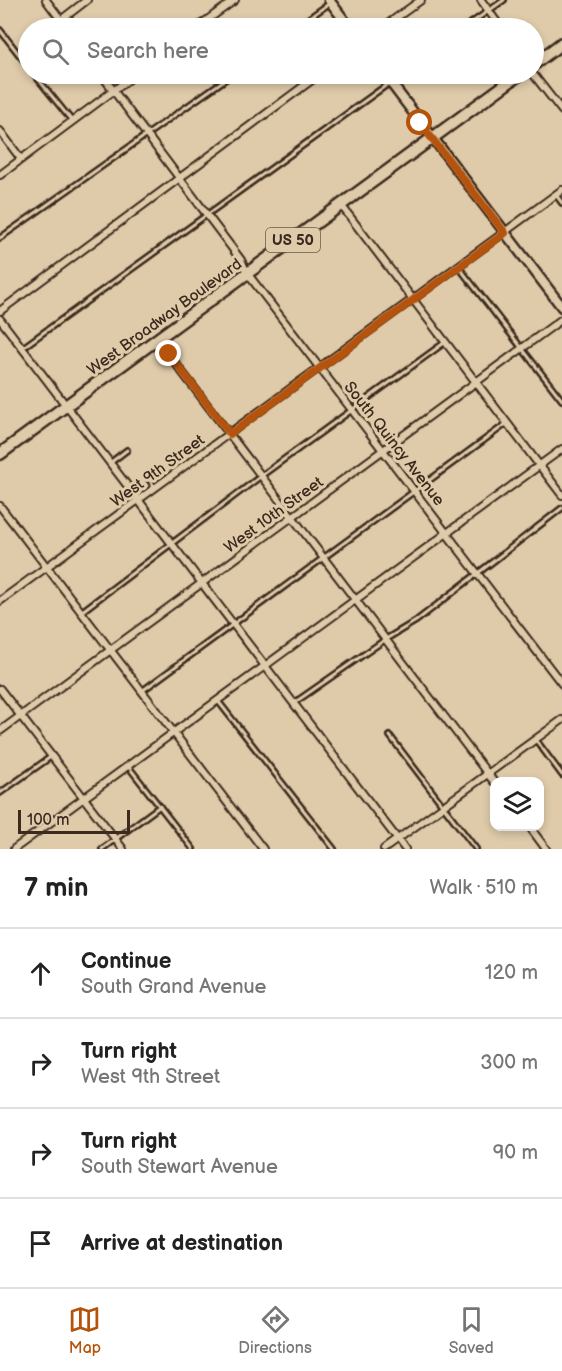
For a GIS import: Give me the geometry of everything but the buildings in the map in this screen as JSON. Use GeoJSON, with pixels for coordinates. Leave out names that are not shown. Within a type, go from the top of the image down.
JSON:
{"type":"FeatureCollection","features":[{"type":"Feature","properties":{"kind":"highway"},"geometry":{"type":"LineString","coordinates":[[544,56],[562,43]]}},
{"type":"Feature","properties":{"kind":"highway","name":"West Broadway Boulevard"},"geometry":{"type":"LineString","coordinates":[[0,454],[506,84]]}},
{"type":"Feature","properties":{"kind":"street"},"geometry":{"type":"LineString","coordinates":[[46,0],[60,18]]}},
{"type":"Feature","properties":{"kind":"street"},"geometry":{"type":"LineString","coordinates":[[64,18],[87,0]]}},
{"type":"Feature","properties":{"kind":"street"},"geometry":{"type":"LineString","coordinates":[[210,18],[234,0]]}},
{"type":"Feature","properties":{"kind":"street"},"geometry":{"type":"LineString","coordinates":[[396,18],[421,0]]}},
{"type":"Feature","properties":{"kind":"street"},"geometry":{"type":"LineString","coordinates":[[481,0],[494,18]]}},
{"type":"Feature","properties":{"kind":"street"},"geometry":{"type":"LineString","coordinates":[[331,1],[343,18]]}},
{"type":"Feature","properties":{"kind":"street","name":"South Quincy Avenue"},"geometry":{"type":"LineString","coordinates":[[108,84],[241,260],[247,273],[562,684]]}},
{"type":"Feature","properties":{"kind":"street"},"geometry":{"type":"LineString","coordinates":[[0,175],[122,84]]}},
{"type":"Feature","properties":{"kind":"street"},"geometry":{"type":"LineString","coordinates":[[0,311],[306,84]]}},
{"type":"Feature","properties":{"kind":"street"},"geometry":{"type":"LineString","coordinates":[[392,84],[562,307]]}},
{"type":"Feature","properties":{"kind":"street"},"geometry":{"type":"LineString","coordinates":[[541,84],[562,111]]}},
{"type":"Feature","properties":{"kind":"street"},"geometry":{"type":"LineString","coordinates":[[0,131],[21,159]]}},
{"type":"Feature","properties":{"kind":"street","name":"West 9th Street"},"geometry":{"type":"LineString","coordinates":[[0,601],[559,193]]}},
{"type":"Feature","properties":{"kind":"street"},"geometry":{"type":"LineString","coordinates":[[341,205],[562,495]]}},
{"type":"Feature","properties":{"kind":"street"},"geometry":{"type":"LineString","coordinates":[[0,319],[405,849]]}},
{"type":"Feature","properties":{"kind":"street","name":"West 10th Street"},"geometry":{"type":"LineString","coordinates":[[0,731],[562,319]]}},
{"type":"Feature","properties":{"kind":"street"},"geometry":{"type":"LineString","coordinates":[[157,339],[491,777]]}},
{"type":"Feature","properties":{"kind":"street"},"geometry":{"type":"LineString","coordinates":[[14,849],[216,699],[562,449]]}},
{"type":"Feature","properties":{"kind":"street"},"geometry":{"type":"LineString","coordinates":[[0,506],[263,849]]}},
{"type":"Feature","properties":{"kind":"street"},"geometry":{"type":"LineString","coordinates":[[0,688],[123,849]]}},
{"type":"Feature","properties":{"kind":"street"},"geometry":{"type":"LineString","coordinates":[[384,849],[562,720]]}},
{"type":"Feature","properties":{"kind":"street"},"geometry":{"type":"LineString","coordinates":[[532,831],[546,849]]}},
{"type":"Feature","properties":{"kind":"lane"},"geometry":{"type":"LineString","coordinates":[[479,18],[504,0]]}},
{"type":"Feature","properties":{"kind":"lane"},"geometry":{"type":"LineString","coordinates":[[308,18],[331,1]]}},
{"type":"Feature","properties":{"kind":"lane"},"geometry":{"type":"LineString","coordinates":[[0,30],[18,53]]}},
{"type":"Feature","properties":{"kind":"lane"},"geometry":{"type":"LineString","coordinates":[[42,84],[72,121]]}},
{"type":"Feature","properties":{"kind":"lane"},"geometry":{"type":"LineString","coordinates":[[0,238],[219,84]]}},
{"type":"Feature","properties":{"kind":"lane"},"geometry":{"type":"LineString","coordinates":[[22,348],[387,84]]}},
{"type":"Feature","properties":{"kind":"lane"},"geometry":{"type":"LineString","coordinates":[[559,193],[562,203]]}},
{"type":"Feature","properties":{"kind":"lane"},"geometry":{"type":"LineString","coordinates":[[459,266],[562,399]]}},
{"type":"Feature","properties":{"kind":"lane"},"geometry":{"type":"LineString","coordinates":[[81,612],[261,476],[445,342]]}},
{"type":"Feature","properties":{"kind":"lane"},"geometry":{"type":"LineString","coordinates":[[142,691],[507,423]]}},
{"type":"Feature","properties":{"kind":"lane"},"geometry":{"type":"LineString","coordinates":[[110,463],[127,450]]}},
{"type":"Feature","properties":{"kind":"lane"},"geometry":{"type":"LineString","coordinates":[[148,478],[156,488]]}},
{"type":"Feature","properties":{"kind":"lane"},"geometry":{"type":"LineString","coordinates":[[294,703],[416,621],[562,508]]}},
{"type":"Feature","properties":{"kind":"lane"},"geometry":{"type":"LineString","coordinates":[[216,699],[334,849]]}},
{"type":"Feature","properties":{"kind":"lane"},"geometry":{"type":"LineString","coordinates":[[390,736],[476,849]]}},
{"type":"Feature","properties":{"kind":"lane"},"geometry":{"type":"LineString","coordinates":[[535,739],[562,775]]}},
{"type":"Feature","properties":{"kind":"lane"},"geometry":{"type":"LineString","coordinates":[[0,793],[52,756]]}},
{"type":"Feature","properties":{"kind":"lane"},"geometry":{"type":"LineString","coordinates":[[128,766],[193,849]]}},
{"type":"Feature","properties":{"kind":"lane"},"geometry":{"type":"LineString","coordinates":[[102,849],[160,806]]}},
{"type":"Feature","properties":{"kind":"route"},"geometry":{"type":"LineString","coordinates":[[169,354],[230,434],[505,233],[420,123]]}}]}
